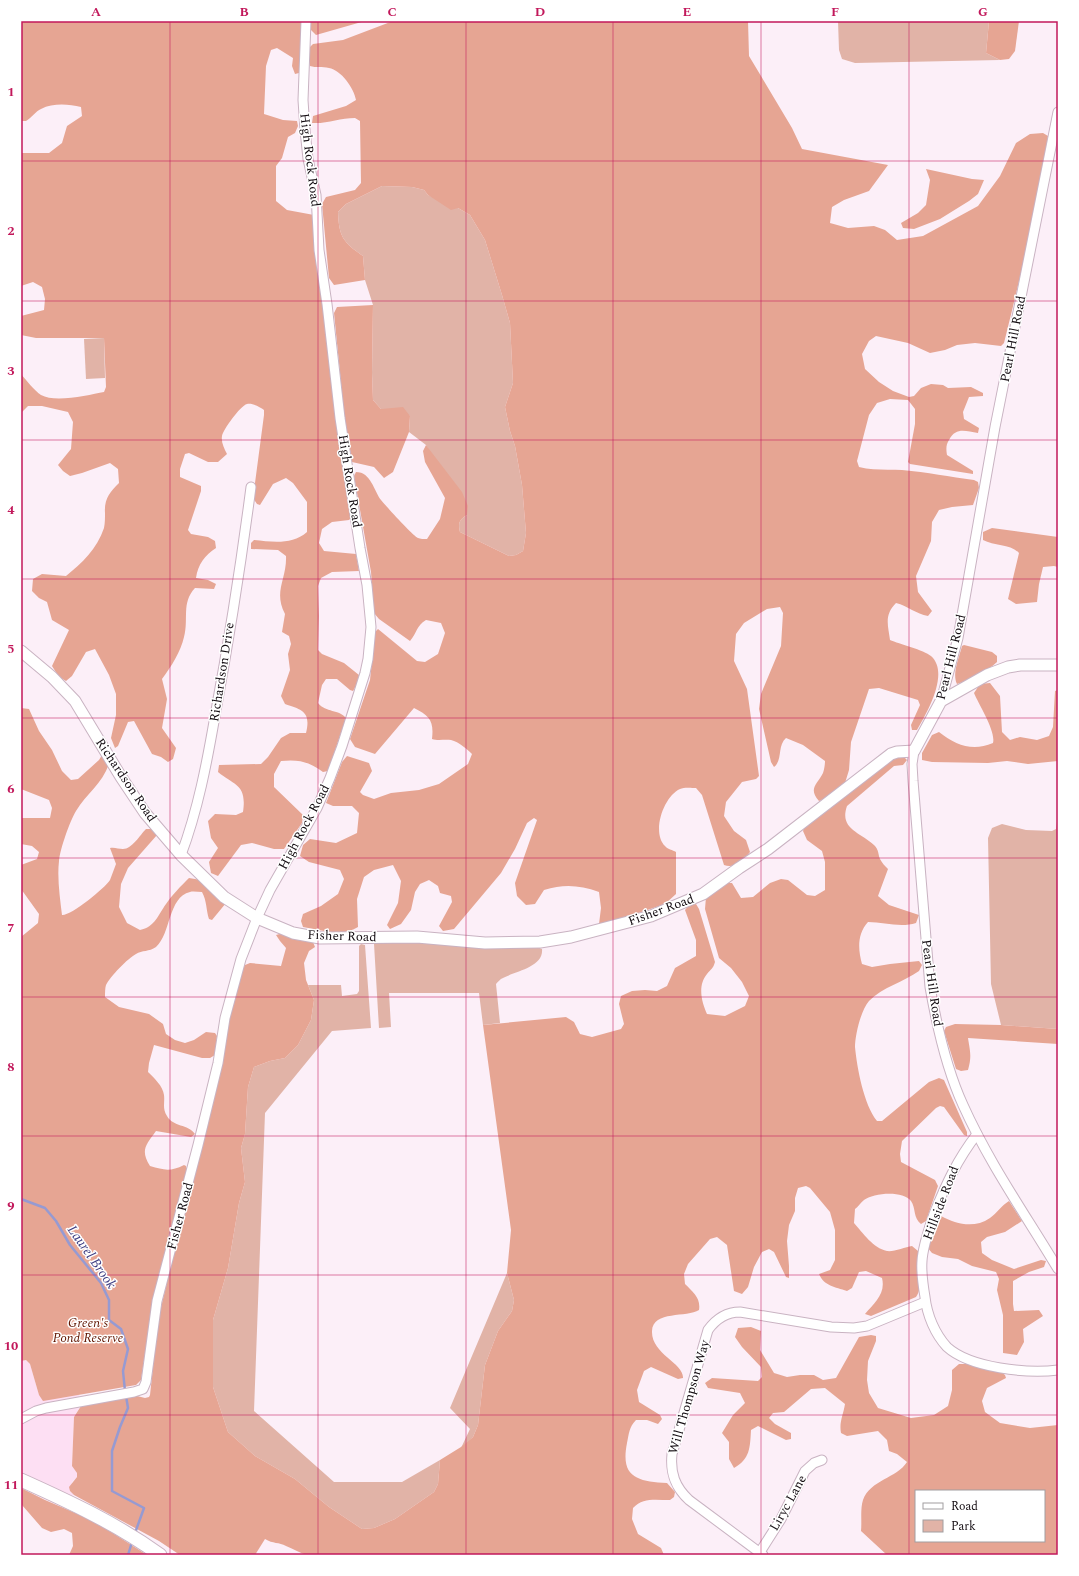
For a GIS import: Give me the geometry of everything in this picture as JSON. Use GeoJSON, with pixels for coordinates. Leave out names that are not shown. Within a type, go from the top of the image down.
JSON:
{"type":"FeatureCollection","features":[{"type":"Feature","properties":{"kind":"main road"},"geometry":{"type":"LineString","coordinates":[[21,1480],[79,1506],[124,1531],[160,1555]]}},
{"type":"Feature","properties":{"kind":"street","name":"High Rock Road"},"geometry":{"type":"LineString","coordinates":[[257,918],[282,868],[317,808],[330,778],[342,746],[366,668],[371,627],[366,578],[340,418],[327,304],[319,250],[316,195],[306,142],[303,100],[306,21]]}},
{"type":"Feature","properties":{"kind":"street","name":"Pearl Hill Road"},"geometry":{"type":"LineString","coordinates":[[1058,112],[995,426],[958,638],[941,701],[914,751],[912,764],[926,943],[935,1016],[950,1070],[962,1104],[993,1164],[1058,1269]]}},
{"type":"Feature","properties":{"kind":"street","name":"Richardson Drive"},"geometry":{"type":"LineString","coordinates":[[181,854],[188,834],[209,753],[242,552],[250,487]]}},
{"type":"Feature","properties":{"kind":"street","name":"Richardson Road"},"geometry":{"type":"LineString","coordinates":[[21,651],[52,677],[75,701],[121,777],[145,813],[181,854],[224,897],[257,918]]}},
{"type":"Feature","properties":{"kind":"street"},"geometry":{"type":"LineString","coordinates":[[941,701],[987,675],[1008,667],[1020,665],[1058,664]]}},
{"type":"Feature","properties":{"kind":"street","name":"Fisher Road"},"geometry":{"type":"LineString","coordinates":[[21,1419],[36,1411],[46,1408],[134,1392],[143,1389],[146,1382],[157,1301],[218,1063],[225,1018],[233,985],[247,941],[257,918],[293,933],[320,938],[417,937],[491,943],[540,942],[571,937],[620,925],[651,916],[703,894],[768,849],[891,754],[897,752],[914,751]]}},
{"type":"Feature","properties":{"kind":"street","name":"Hillside Road"},"geometry":{"type":"LineString","coordinates":[[977,1134],[955,1166],[928,1230],[922,1260],[922,1280],[925,1302],[930,1318],[939,1336],[947,1346],[962,1357],[1013,1370],[1058,1370]]}},
{"type":"Feature","properties":{"kind":"street","name":"Will Thompson Way"},"geometry":{"type":"LineString","coordinates":[[762,1554],[688,1500],[680,1492],[672,1472],[672,1454],[708,1330],[724,1315],[740,1312],[839,1328],[860,1328],[925,1302]]}},
{"type":"Feature","properties":{"kind":"street","name":"Liryc Lane"},"geometry":{"type":"LineString","coordinates":[[762,1554],[805,1471],[814,1463],[822,1460]]}},
{"type":"Feature","properties":{"kind":"shaded area"},"geometry":{"type":"Polygon","coordinates":[[[26,1360],[30,1364],[39,1395],[79,1395],[81,1405],[74,1417],[72,1465],[77,1473],[77,1477],[72,1482],[70,1491],[74,1495],[66,1509],[21,1488],[21,1361],[26,1360]]]}},
{"type":"Feature","properties":{"kind":"green space"},"geometry":{"type":"Polygon","coordinates":[[[21,21],[303,21],[299,73],[295,74],[292,66],[293,58],[277,48],[271,50],[266,66],[264,114],[283,120],[297,121],[298,126],[295,133],[288,137],[282,158],[276,166],[276,201],[287,210],[314,215],[351,518],[349,520],[332,522],[322,529],[319,543],[324,551],[356,554],[359,571],[332,572],[321,578],[318,586],[318,650],[322,654],[344,663],[359,675],[357,684],[353,691],[337,679],[326,679],[322,685],[318,703],[325,708],[340,713],[346,718],[328,771],[323,772],[304,762],[287,760],[281,761],[274,774],[274,787],[303,815],[302,823],[284,849],[274,849],[252,843],[241,845],[218,876],[211,873],[209,862],[218,848],[211,838],[208,821],[215,814],[236,815],[243,812],[244,803],[243,796],[238,787],[218,772],[219,765],[261,764],[268,757],[281,738],[290,733],[306,733],[307,720],[304,713],[297,708],[285,704],[281,696],[290,670],[288,654],[291,644],[289,636],[282,632],[285,614],[280,598],[281,585],[285,572],[286,556],[278,550],[251,549],[251,543],[254,540],[275,542],[289,541],[307,532],[307,502],[293,483],[286,478],[273,484],[260,505],[257,504],[253,498],[264,410],[252,404],[247,404],[236,413],[223,433],[223,445],[227,454],[218,462],[208,462],[189,453],[185,454],[180,469],[180,477],[201,486],[201,491],[188,530],[191,534],[208,537],[215,541],[216,548],[203,560],[198,568],[196,578],[208,580],[216,584],[214,589],[195,588],[188,599],[183,642],[175,659],[162,679],[167,699],[162,728],[176,748],[173,759],[168,762],[161,757],[152,754],[134,721],[128,722],[118,746],[115,748],[111,738],[116,715],[116,694],[109,675],[95,649],[86,652],[72,676],[66,681],[59,677],[52,666],[69,630],[52,620],[47,602],[39,598],[32,591],[33,579],[42,574],[66,576],[78,566],[93,549],[104,528],[107,500],[110,493],[119,483],[118,469],[110,463],[70,476],[58,465],[71,449],[73,422],[68,412],[42,406],[28,406],[21,413],[21,374],[41,395],[47,397],[63,398],[81,396],[104,392],[106,387],[104,338],[36,338],[21,335],[21,316],[44,310],[45,299],[42,287],[33,282],[21,286],[21,153],[49,153],[62,143],[67,126],[82,116],[81,107],[56,105],[41,109],[26,121],[21,121],[21,21]]]}},
{"type":"Feature","properties":{"kind":"green space"},"geometry":{"type":"Polygon","coordinates":[[[310,21],[365,21],[316,35],[311,30],[310,21]]]}},
{"type":"Feature","properties":{"kind":"green space"},"geometry":{"type":"Polygon","coordinates":[[[393,21],[748,21],[749,56],[792,128],[802,149],[888,165],[869,191],[844,200],[832,207],[830,223],[848,228],[874,226],[885,230],[897,240],[923,236],[978,206],[1000,176],[1016,143],[1030,134],[1043,133],[1048,136],[1028,240],[1004,343],[1001,346],[975,343],[957,345],[945,350],[930,353],[908,343],[876,336],[869,341],[862,354],[865,369],[879,382],[893,391],[909,397],[914,396],[921,388],[931,384],[943,385],[948,388],[971,387],[983,393],[983,396],[969,397],[963,412],[964,419],[979,428],[978,433],[961,431],[955,433],[946,447],[947,455],[973,471],[973,474],[910,464],[908,462],[915,424],[915,409],[908,400],[890,399],[877,403],[869,415],[857,461],[859,467],[864,468],[920,472],[974,480],[978,482],[979,488],[973,505],[939,510],[932,522],[931,541],[916,576],[918,592],[932,611],[928,616],[896,603],[892,607],[888,616],[890,640],[928,654],[936,663],[938,682],[931,704],[921,723],[917,730],[912,730],[911,725],[920,705],[918,700],[879,688],[869,689],[851,742],[849,770],[845,783],[826,798],[819,801],[814,793],[814,790],[823,773],[825,761],[803,745],[786,738],[783,741],[777,764],[774,767],[771,762],[759,709],[761,694],[781,646],[783,613],[780,607],[767,609],[744,623],[736,634],[734,661],[747,689],[759,776],[756,779],[742,782],[726,802],[724,816],[734,831],[746,840],[750,852],[742,861],[735,865],[724,865],[702,795],[696,788],[680,789],[669,799],[661,815],[659,824],[661,840],[666,847],[676,852],[676,894],[665,904],[606,924],[599,924],[601,908],[599,892],[572,886],[551,888],[544,890],[535,904],[526,905],[517,896],[515,883],[537,820],[534,818],[527,823],[515,849],[501,873],[454,929],[443,931],[439,926],[452,902],[451,896],[440,893],[438,886],[429,880],[420,884],[415,892],[411,910],[401,924],[390,929],[387,925],[398,903],[401,881],[393,865],[374,870],[364,877],[357,899],[358,927],[345,932],[331,932],[303,927],[301,921],[303,914],[321,906],[338,894],[344,879],[340,870],[309,862],[300,856],[303,845],[310,839],[336,843],[357,833],[359,813],[352,806],[333,806],[326,803],[342,762],[347,756],[369,763],[372,771],[360,792],[363,795],[374,799],[391,793],[419,790],[439,784],[468,764],[472,754],[463,746],[454,741],[432,739],[430,720],[414,708],[375,754],[355,747],[350,739],[370,680],[375,632],[378,629],[417,661],[425,662],[438,654],[445,633],[441,623],[426,620],[418,627],[410,641],[379,619],[374,613],[371,572],[354,476],[356,472],[369,478],[381,500],[411,532],[418,538],[427,539],[440,519],[445,498],[425,462],[423,451],[426,445],[462,492],[468,506],[467,515],[462,518],[460,522],[460,532],[509,556],[516,555],[523,551],[526,533],[522,485],[515,446],[505,407],[513,383],[510,323],[485,240],[470,215],[458,208],[451,210],[428,195],[424,190],[412,187],[382,186],[346,204],[338,212],[343,238],[351,247],[363,256],[365,280],[334,285],[329,278],[322,204],[326,197],[355,190],[361,183],[360,121],[355,118],[323,123],[312,123],[313,116],[346,106],[356,100],[350,85],[334,69],[310,66],[309,48],[313,44],[343,40],[393,21]]]}},
{"type":"Feature","properties":{"kind":"green space"},"geometry":{"type":"Polygon","coordinates":[[[838,21],[989,21],[986,53],[1000,60],[855,63],[842,59],[839,50],[838,21]]]}},
{"type":"Feature","properties":{"kind":"green space"},"geometry":{"type":"Polygon","coordinates":[[[989,21],[1019,21],[1015,51],[1009,59],[1000,60],[986,53],[989,21]]]}},
{"type":"Feature","properties":{"kind":"green space"},"geometry":{"type":"Polygon","coordinates":[[[926,169],[972,179],[984,180],[978,194],[940,219],[914,229],[903,228],[901,223],[918,213],[926,205],[930,180],[926,169]]]}},
{"type":"Feature","properties":{"kind":"green space"},"geometry":{"type":"Polygon","coordinates":[[[382,186],[412,187],[424,190],[428,195],[470,215],[485,240],[510,323],[513,383],[505,407],[515,446],[522,485],[526,533],[523,551],[516,555],[509,556],[460,532],[460,522],[462,518],[467,515],[426,445],[409,432],[410,416],[381,409],[373,400],[373,305],[365,280],[363,256],[351,247],[343,238],[338,212],[346,204],[382,186]]]}},
{"type":"Feature","properties":{"kind":"green space"},"geometry":{"type":"Polygon","coordinates":[[[373,305],[373,400],[381,409],[403,407],[410,416],[409,432],[393,472],[384,478],[374,467],[352,462],[344,413],[334,313],[337,307],[373,305]]]}},
{"type":"Feature","properties":{"kind":"green space"},"geometry":{"type":"Polygon","coordinates":[[[104,338],[105,378],[86,379],[84,339],[104,338]]]}},
{"type":"Feature","properties":{"kind":"green space"},"geometry":{"type":"Polygon","coordinates":[[[992,528],[1058,537],[1058,567],[1043,567],[1037,602],[1016,604],[1008,599],[1019,553],[1012,548],[983,540],[983,532],[992,528]]]}},
{"type":"Feature","properties":{"kind":"green space"},"geometry":{"type":"Polygon","coordinates":[[[964,645],[992,652],[997,656],[997,662],[978,675],[957,684],[955,675],[962,646],[964,645]]]}},
{"type":"Feature","properties":{"kind":"green space"},"geometry":{"type":"Polygon","coordinates":[[[990,683],[1000,696],[1002,732],[1010,740],[1020,737],[1037,740],[1049,736],[1053,727],[1055,691],[1058,690],[1058,761],[1028,764],[1007,761],[988,763],[932,762],[922,760],[922,753],[932,735],[939,732],[964,746],[978,747],[993,743],[990,725],[974,693],[980,684],[990,683]]]}},
{"type":"Feature","properties":{"kind":"green space","name":"Green's Pond Reserve"},"geometry":{"type":"Polygon","coordinates":[[[21,708],[29,709],[39,731],[52,750],[62,771],[71,780],[78,779],[99,760],[102,755],[109,764],[98,783],[76,811],[63,843],[58,868],[62,915],[73,911],[80,906],[95,895],[110,880],[116,864],[110,848],[123,849],[130,847],[146,829],[154,829],[157,835],[128,868],[121,884],[119,907],[127,923],[140,930],[149,926],[156,920],[171,897],[189,878],[201,880],[226,903],[212,920],[209,919],[202,892],[191,892],[183,895],[174,908],[165,934],[156,947],[151,950],[138,953],[128,959],[111,977],[105,988],[105,997],[119,1007],[149,1014],[163,1024],[166,1034],[175,1040],[185,1043],[194,1040],[206,1032],[215,1033],[217,1036],[215,1055],[210,1058],[202,1058],[154,1045],[149,1063],[148,1072],[162,1088],[165,1113],[170,1120],[189,1129],[195,1134],[191,1137],[156,1131],[149,1140],[145,1152],[145,1156],[150,1166],[167,1170],[175,1169],[184,1165],[186,1166],[187,1171],[153,1300],[141,1380],[136,1385],[43,1401],[39,1395],[30,1364],[26,1360],[21,1361],[21,937],[38,923],[39,914],[21,889],[21,865],[37,859],[39,852],[32,846],[21,844],[21,818],[50,818],[52,808],[49,800],[21,789],[21,708]]]}},
{"type":"Feature","properties":{"kind":"green space"},"geometry":{"type":"Polygon","coordinates":[[[896,756],[903,756],[907,760],[903,765],[894,766],[847,806],[845,814],[848,825],[876,847],[879,857],[888,869],[878,896],[889,905],[919,915],[916,923],[904,925],[868,922],[860,937],[860,953],[862,964],[872,967],[919,961],[922,965],[919,971],[880,992],[866,1005],[861,1016],[856,1036],[855,1047],[857,1065],[868,1106],[877,1121],[882,1121],[929,1082],[939,1078],[944,1080],[967,1132],[967,1136],[964,1135],[944,1107],[940,1106],[936,1108],[902,1141],[900,1154],[901,1162],[935,1180],[938,1186],[926,1221],[921,1224],[918,1222],[911,1201],[902,1195],[881,1194],[874,1196],[863,1201],[855,1209],[854,1223],[877,1247],[890,1251],[912,1246],[918,1251],[920,1287],[916,1297],[871,1316],[865,1314],[881,1294],[883,1284],[882,1278],[866,1271],[859,1272],[852,1288],[847,1291],[830,1286],[821,1278],[819,1274],[830,1270],[835,1260],[835,1230],[830,1212],[810,1188],[806,1186],[798,1188],[795,1198],[795,1211],[789,1225],[787,1241],[789,1278],[786,1277],[774,1252],[769,1249],[762,1252],[754,1267],[748,1287],[742,1294],[734,1291],[727,1245],[717,1237],[710,1239],[688,1264],[684,1274],[685,1284],[698,1299],[699,1310],[687,1314],[664,1317],[654,1324],[652,1331],[653,1339],[657,1346],[678,1368],[682,1373],[683,1378],[678,1379],[651,1367],[644,1371],[637,1390],[639,1402],[660,1415],[662,1419],[658,1424],[647,1420],[636,1420],[630,1431],[626,1455],[626,1464],[629,1471],[634,1475],[640,1479],[648,1481],[667,1483],[675,1492],[674,1497],[670,1500],[645,1501],[637,1504],[633,1508],[632,1519],[638,1534],[661,1548],[664,1555],[307,1555],[265,1539],[255,1555],[180,1555],[159,1541],[74,1495],[70,1491],[69,1487],[77,1477],[77,1473],[72,1466],[74,1417],[81,1406],[122,1397],[137,1396],[145,1398],[149,1397],[150,1395],[158,1320],[239,975],[245,965],[250,963],[281,966],[286,948],[276,935],[283,933],[313,942],[315,947],[309,951],[304,963],[306,980],[314,1000],[311,1020],[298,1045],[285,1058],[270,1061],[254,1067],[248,1087],[245,1134],[241,1148],[245,1182],[239,1203],[228,1268],[213,1320],[213,1387],[228,1432],[255,1456],[295,1479],[329,1507],[362,1529],[374,1528],[395,1519],[434,1492],[438,1484],[440,1460],[461,1447],[473,1437],[478,1425],[485,1365],[498,1331],[512,1311],[514,1300],[507,1273],[511,1230],[483,1025],[566,1017],[574,1022],[580,1034],[592,1037],[621,1029],[624,1024],[619,1004],[621,996],[632,991],[657,991],[667,986],[675,968],[696,956],[696,940],[685,910],[689,905],[696,904],[699,909],[715,962],[713,968],[704,979],[701,989],[703,1005],[707,1014],[725,1016],[745,1006],[749,996],[742,982],[731,968],[719,958],[705,909],[706,897],[728,883],[732,883],[741,898],[753,897],[770,883],[781,879],[788,880],[807,895],[815,896],[825,890],[825,862],[822,851],[807,840],[803,831],[805,826],[896,756]]]}},
{"type":"Feature","properties":{"kind":"green space"},"geometry":{"type":"Polygon","coordinates":[[[1058,814],[1058,1029],[1001,1025],[991,984],[988,838],[992,828],[1002,824],[1026,830],[1052,831],[1056,829],[1058,814]]]}},
{"type":"Feature","properties":{"kind":"green space"},"geometry":{"type":"Polygon","coordinates":[[[376,941],[535,946],[542,949],[539,960],[534,964],[528,968],[502,978],[496,984],[500,1023],[483,1025],[479,993],[389,993],[391,1027],[379,1028],[374,944],[376,941]]]}},
{"type":"Feature","properties":{"kind":"green space"},"geometry":{"type":"Polygon","coordinates":[[[361,944],[365,945],[371,1028],[332,1031],[265,1113],[254,1411],[334,1482],[402,1482],[440,1460],[438,1484],[434,1492],[395,1519],[374,1528],[362,1529],[329,1507],[295,1479],[255,1456],[228,1432],[213,1387],[213,1320],[228,1268],[239,1203],[245,1182],[241,1148],[245,1134],[248,1087],[254,1067],[270,1061],[285,1058],[298,1045],[311,1020],[314,1000],[308,985],[341,985],[342,996],[357,994],[359,991],[359,946],[361,944]]]}},
{"type":"Feature","properties":{"kind":"green space"},"geometry":{"type":"Polygon","coordinates":[[[955,1024],[1001,1025],[1058,1029],[1058,1044],[968,1038],[970,1061],[968,1070],[961,1071],[956,1069],[944,1031],[946,1027],[955,1024]]]}},
{"type":"Feature","properties":{"kind":"green space"},"geometry":{"type":"Polygon","coordinates":[[[1009,1201],[1022,1221],[1005,1232],[987,1237],[981,1242],[982,1253],[992,1260],[1014,1269],[1041,1260],[1046,1261],[1044,1267],[1029,1272],[1013,1281],[1014,1311],[1039,1310],[1043,1316],[1023,1329],[1024,1342],[1017,1355],[1003,1353],[1003,1315],[997,1290],[999,1279],[996,1272],[972,1266],[958,1259],[942,1257],[932,1253],[927,1247],[937,1221],[941,1216],[959,1223],[978,1223],[990,1218],[1009,1201]]]}},
{"type":"Feature","properties":{"kind":"green space"},"geometry":{"type":"Polygon","coordinates":[[[507,1273],[514,1300],[512,1311],[498,1331],[485,1365],[478,1425],[473,1437],[461,1448],[470,1429],[450,1408],[507,1273]]]}},
{"type":"Feature","properties":{"kind":"green space"},"geometry":{"type":"Polygon","coordinates":[[[751,1327],[761,1331],[760,1350],[774,1373],[787,1377],[814,1375],[823,1380],[836,1378],[859,1337],[871,1335],[876,1336],[876,1341],[868,1361],[867,1380],[869,1393],[878,1408],[911,1418],[934,1415],[948,1406],[952,1390],[952,1370],[959,1364],[967,1364],[1001,1372],[1006,1378],[987,1388],[982,1401],[985,1412],[1000,1423],[1030,1428],[1058,1425],[1058,1555],[887,1555],[861,1531],[862,1504],[866,1493],[871,1488],[897,1472],[907,1462],[897,1454],[889,1451],[887,1440],[878,1431],[847,1436],[841,1433],[841,1422],[845,1404],[825,1388],[811,1389],[784,1412],[773,1413],[769,1418],[775,1424],[791,1433],[791,1439],[786,1440],[758,1426],[751,1430],[750,1442],[746,1457],[734,1468],[729,1459],[729,1442],[722,1433],[733,1415],[745,1403],[740,1393],[708,1388],[705,1383],[712,1378],[758,1381],[762,1377],[761,1367],[742,1347],[735,1337],[738,1328],[751,1327]]]}},
{"type":"Feature","properties":{"kind":"green space"},"geometry":{"type":"Polygon","coordinates":[[[21,1488],[94,1521],[147,1555],[69,1555],[73,1546],[72,1533],[64,1529],[51,1532],[42,1528],[22,1505],[21,1488]]]}},
{"type":"Feature","properties":{"kind":"waterway","name":"Laurel Brook"},"geometry":{"type":"LineString","coordinates":[[21,1199],[45,1208],[56,1221],[70,1245],[101,1283],[109,1300],[109,1320],[121,1329],[128,1349],[123,1371],[125,1391]]}},
{"type":"Feature","properties":{"kind":"waterway","name":"Laurel Brook"},"geometry":{"type":"LineString","coordinates":[[126,1396],[128,1408],[112,1451],[112,1491],[144,1508],[135,1533]]}},
{"type":"Feature","properties":{"kind":"waterway","name":"Laurel Brook"},"geometry":{"type":"LineString","coordinates":[[128,1555],[132,1542]]}}]}
